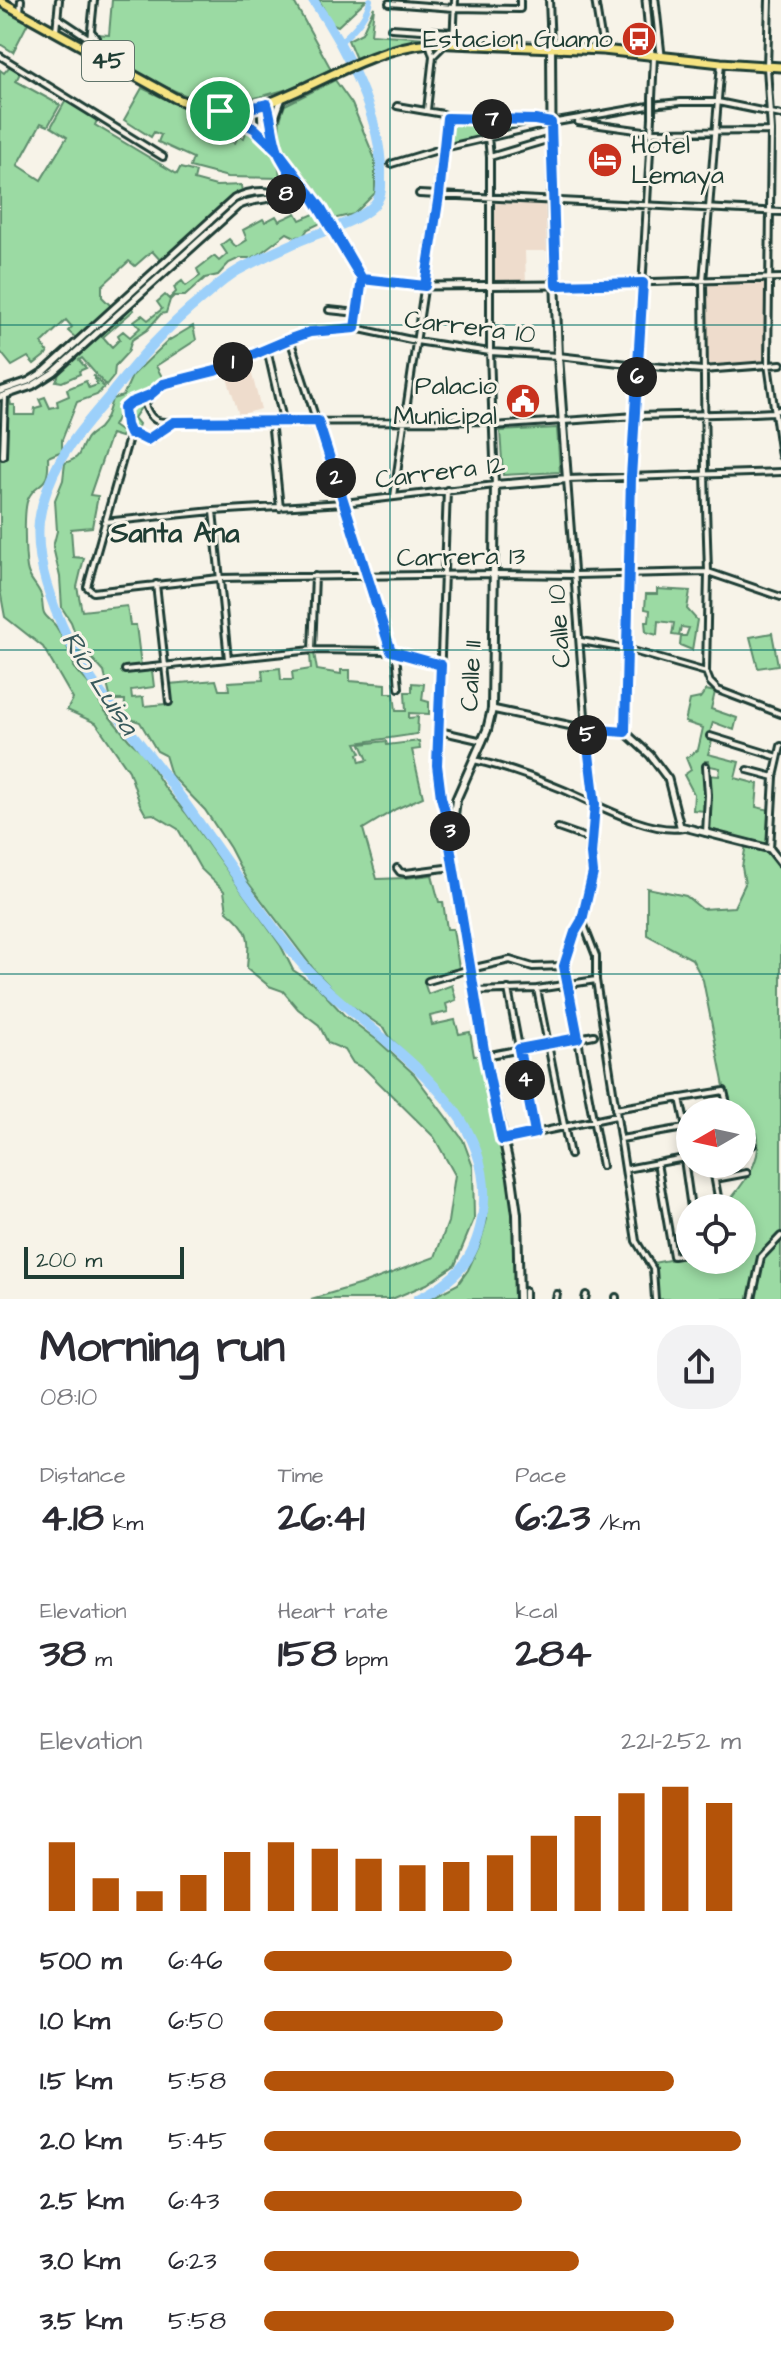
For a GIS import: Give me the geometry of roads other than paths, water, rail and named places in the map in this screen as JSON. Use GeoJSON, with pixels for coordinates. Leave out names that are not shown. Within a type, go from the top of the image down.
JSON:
{"type":"FeatureCollection","features":[{"type":"Feature","properties":{"kind":"main road","name":"45"},"geometry":{"type":"LineString","coordinates":[[0,1],[184,102],[220,111],[267,104],[364,61],[411,45],[429,43]]}},
{"type":"Feature","properties":{"kind":"main road"},"geometry":{"type":"LineString","coordinates":[[429,43],[603,50],[781,67]]}},
{"type":"Feature","properties":{"kind":"main road","name":"Calle 10"},"geometry":{"type":"LineString","coordinates":[[551,47],[552,200],[567,479]]}},
{"type":"Feature","properties":{"kind":"main road","name":"Carrera 12"},"geometry":{"type":"LineString","coordinates":[[495,485],[567,479]]}},
{"type":"Feature","properties":{"kind":"main road","name":"Calle 11"},"geometry":{"type":"LineString","coordinates":[[495,485],[492,709],[483,741],[456,800],[450,846],[485,1056],[512,1178],[522,1299]]}},
{"type":"Feature","properties":{"kind":"street"},"geometry":{"type":"LineString","coordinates":[[20,12],[21,0]]}},
{"type":"Feature","properties":{"kind":"street"},"geometry":{"type":"LineString","coordinates":[[56,31],[59,0]]}},
{"type":"Feature","properties":{"kind":"street"},"geometry":{"type":"LineString","coordinates":[[89,50],[94,0]]}},
{"type":"Feature","properties":{"kind":"street"},"geometry":{"type":"LineString","coordinates":[[433,56],[449,44],[455,0]]}},
{"type":"Feature","properties":{"kind":"street"},"geometry":{"type":"LineString","coordinates":[[389,3],[520,9],[520,0]]}},
{"type":"Feature","properties":{"kind":"street","name":"Calle 10"},"geometry":{"type":"LineString","coordinates":[[549,0],[551,47]]}},
{"type":"Feature","properties":{"kind":"street"},"geometry":{"type":"LineString","coordinates":[[595,0],[603,50]]}},
{"type":"Feature","properties":{"kind":"street"},"geometry":{"type":"LineString","coordinates":[[646,0],[655,54]]}},
{"type":"Feature","properties":{"kind":"street"},"geometry":{"type":"LineString","coordinates":[[625,732],[631,477],[652,117],[655,0]]}},
{"type":"Feature","properties":{"kind":"street"},"geometry":{"type":"LineString","coordinates":[[769,0],[768,364],[781,456]]}},
{"type":"Feature","properties":{"kind":"street"},"geometry":{"type":"LineString","coordinates":[[57,17],[90,39]]}},
{"type":"Feature","properties":{"kind":"street"},"geometry":{"type":"LineString","coordinates":[[391,28],[453,32]]}},
{"type":"Feature","properties":{"kind":"street"},"geometry":{"type":"LineString","coordinates":[[92,31],[113,64]]}},
{"type":"Feature","properties":{"kind":"street"},"geometry":{"type":"LineString","coordinates":[[427,110],[433,56],[429,43]]}},
{"type":"Feature","properties":{"kind":"street"},"geometry":{"type":"LineString","coordinates":[[0,56],[163,157]]}},
{"type":"Feature","properties":{"kind":"street"},"geometry":{"type":"LineString","coordinates":[[721,63],[703,281],[708,572],[706,672],[718,690],[781,714]]}},
{"type":"Feature","properties":{"kind":"street"},"geometry":{"type":"LineString","coordinates":[[272,124],[282,97]]}},
{"type":"Feature","properties":{"kind":"street"},"geometry":{"type":"LineString","coordinates":[[391,164],[488,137],[660,104],[718,102],[781,115]]}},
{"type":"Feature","properties":{"kind":"street"},"geometry":{"type":"LineString","coordinates":[[267,104],[277,150]]}},
{"type":"Feature","properties":{"kind":"street"},"geometry":{"type":"LineString","coordinates":[[397,106],[427,110],[447,118],[551,123]]}},
{"type":"Feature","properties":{"kind":"street"},"geometry":{"type":"LineString","coordinates":[[253,108],[254,128]]}},
{"type":"Feature","properties":{"kind":"street"},"geometry":{"type":"LineString","coordinates":[[220,111],[254,128],[277,150],[321,208],[362,279],[355,328]]}},
{"type":"Feature","properties":{"kind":"street"},"geometry":{"type":"LineString","coordinates":[[394,497],[439,195],[447,118]]}},
{"type":"Feature","properties":{"kind":"street"},"geometry":{"type":"LineString","coordinates":[[573,121],[651,132],[771,131]]}},
{"type":"Feature","properties":{"kind":"street","name":"Calle 11"},"geometry":{"type":"LineString","coordinates":[[488,137],[495,485]]}},
{"type":"Feature","properties":{"kind":"street"},"geometry":{"type":"LineString","coordinates":[[490,157],[550,139]]}},
{"type":"Feature","properties":{"kind":"street"},"geometry":{"type":"LineString","coordinates":[[284,194],[291,177],[287,164]]}},
{"type":"Feature","properties":{"kind":"street"},"geometry":{"type":"LineString","coordinates":[[0,391],[5,394],[32,386],[49,376],[58,363],[176,251],[240,195],[274,191],[284,194]]}},
{"type":"Feature","properties":{"kind":"street"},"geometry":{"type":"LineString","coordinates":[[127,300],[238,206],[250,200],[310,193]]}},
{"type":"Feature","properties":{"kind":"street"},"geometry":{"type":"LineString","coordinates":[[419,194],[781,212]]}},
{"type":"Feature","properties":{"kind":"street"},"geometry":{"type":"LineString","coordinates":[[176,251],[181,256]]}},
{"type":"Feature","properties":{"kind":"street"},"geometry":{"type":"LineString","coordinates":[[362,279],[425,286],[490,286],[781,278]]}},
{"type":"Feature","properties":{"kind":"street"},"geometry":{"type":"LineString","coordinates":[[329,310],[358,313]]}},
{"type":"Feature","properties":{"kind":"street","name":"Carrera 10"},"geometry":{"type":"LineString","coordinates":[[150,395],[163,384],[215,371],[310,332],[355,328],[490,352],[637,365],[703,370],[781,364]]}},
{"type":"Feature","properties":{"kind":"street"},"geometry":{"type":"LineString","coordinates":[[290,339],[393,652],[399,688]]}},
{"type":"Feature","properties":{"kind":"street"},"geometry":{"type":"LineString","coordinates":[[266,348],[283,420]]}},
{"type":"Feature","properties":{"kind":"street"},"geometry":{"type":"LineString","coordinates":[[3,456],[5,394]]}},
{"type":"Feature","properties":{"kind":"street"},"geometry":{"type":"LineString","coordinates":[[150,395],[145,405],[149,416],[158,423],[283,420],[492,423],[773,412],[781,409]]}},
{"type":"Feature","properties":{"kind":"street"},"geometry":{"type":"LineString","coordinates":[[104,522],[130,434],[124,408],[150,395]]}},
{"type":"Feature","properties":{"kind":"street"},"geometry":{"type":"LineString","coordinates":[[271,420],[280,508]]}},
{"type":"Feature","properties":{"kind":"street"},"geometry":{"type":"LineString","coordinates":[[130,434],[150,440],[174,422]]}},
{"type":"Feature","properties":{"kind":"street","name":"Carrera 12"},"geometry":{"type":"LineString","coordinates":[[567,479],[781,472]]}},
{"type":"Feature","properties":{"kind":"street","name":"Calle 10"},"geometry":{"type":"LineString","coordinates":[[564,966],[582,920],[593,877],[595,804],[586,729],[567,479]]}},
{"type":"Feature","properties":{"kind":"street","name":"Carrera 12"},"geometry":{"type":"LineString","coordinates":[[104,522],[344,503],[495,485]]}},
{"type":"Feature","properties":{"kind":"street"},"geometry":{"type":"LineString","coordinates":[[447,490],[438,781],[450,830]]}},
{"type":"Feature","properties":{"kind":"street"},"geometry":{"type":"LineString","coordinates":[[213,511],[228,659]]}},
{"type":"Feature","properties":{"kind":"street","name":"Carrera 13"},"geometry":{"type":"LineString","coordinates":[[104,522],[87,587],[90,591],[219,578],[708,572],[781,597]]}},
{"type":"Feature","properties":{"kind":"street"},"geometry":{"type":"LineString","coordinates":[[312,650],[315,576]]}},
{"type":"Feature","properties":{"kind":"street"},"geometry":{"type":"LineString","coordinates":[[156,584],[169,702]]}},
{"type":"Feature","properties":{"kind":"street"},"geometry":{"type":"LineString","coordinates":[[581,641],[626,649],[706,672]]}},
{"type":"Feature","properties":{"kind":"street"},"geometry":{"type":"LineString","coordinates":[[125,670],[312,650],[393,652],[441,665]]}},
{"type":"Feature","properties":{"kind":"street"},"geometry":{"type":"LineString","coordinates":[[492,709],[586,729],[625,732],[644,748],[668,779],[678,822],[683,828]]}},
{"type":"Feature","properties":{"kind":"street"},"geometry":{"type":"LineString","coordinates":[[439,731],[483,741]]}},
{"type":"Feature","properties":{"kind":"street"},"geometry":{"type":"LineString","coordinates":[[710,736],[778,757]]}},
{"type":"Feature","properties":{"kind":"street"},"geometry":{"type":"LineString","coordinates":[[770,849],[774,777],[781,746]]}},
{"type":"Feature","properties":{"kind":"street"},"geometry":{"type":"LineString","coordinates":[[473,759],[534,778],[633,820],[738,839],[770,849],[781,863]]}},
{"type":"Feature","properties":{"kind":"street"},"geometry":{"type":"LineString","coordinates":[[706,766],[706,833]]}},
{"type":"Feature","properties":{"kind":"street"},"geometry":{"type":"LineString","coordinates":[[748,770],[774,777]]}},
{"type":"Feature","properties":{"kind":"street"},"geometry":{"type":"LineString","coordinates":[[558,828],[592,840]]}},
{"type":"Feature","properties":{"kind":"street"},"geometry":{"type":"LineString","coordinates":[[397,868],[406,873],[453,867]]}},
{"type":"Feature","properties":{"kind":"street"},"geometry":{"type":"LineString","coordinates":[[582,920],[596,956],[596,980],[636,1241],[653,1269],[655,1299]]}},
{"type":"Feature","properties":{"kind":"street"},"geometry":{"type":"LineString","coordinates":[[428,981],[510,960],[533,967],[564,966],[602,1166]]}},
{"type":"Feature","properties":{"kind":"street"},"geometry":{"type":"LineString","coordinates":[[473,991],[537,989],[596,980]]}},
{"type":"Feature","properties":{"kind":"street"},"geometry":{"type":"LineString","coordinates":[[508,989],[535,1133]]}},
{"type":"Feature","properties":{"kind":"street"},"geometry":{"type":"LineString","coordinates":[[537,989],[570,1155]]}},
{"type":"Feature","properties":{"kind":"street"},"geometry":{"type":"LineString","coordinates":[[485,1056],[594,1035]]}},
{"type":"Feature","properties":{"kind":"street"},"geometry":{"type":"LineString","coordinates":[[680,1098],[724,1091],[726,1098]]}},
{"type":"Feature","properties":{"kind":"street"},"geometry":{"type":"LineString","coordinates":[[502,1140],[676,1099]]}},
{"type":"Feature","properties":{"kind":"street"},"geometry":{"type":"LineString","coordinates":[[621,1139],[676,1129]]}},
{"type":"Feature","properties":{"kind":"street"},"geometry":{"type":"LineString","coordinates":[[626,1169],[676,1160]]}},
{"type":"Feature","properties":{"kind":"street"},"geometry":{"type":"LineString","coordinates":[[657,1163],[673,1256],[676,1255]]}},
{"type":"Feature","properties":{"kind":"street"},"geometry":{"type":"LineString","coordinates":[[718,1194],[715,1179],[720,1178]]}},
{"type":"Feature","properties":{"kind":"street"},"geometry":{"type":"LineString","coordinates":[[752,1299],[761,1257],[781,1236]]}},
{"type":"Feature","properties":{"kind":"street"},"geometry":{"type":"LineString","coordinates":[[522,1299],[525,1291]]}},
{"type":"Feature","properties":{"kind":"waterway","name":"Río Luisa"},"geometry":{"type":"LineString","coordinates":[[313,0],[349,61],[369,108],[380,155],[379,198],[371,208],[353,220],[282,249],[233,274],[164,333],[61,459],[47,489],[38,536],[42,567],[51,598],[79,659],[102,694],[298,959],[422,1073],[450,1104],[471,1139],[483,1177],[479,1234],[461,1268],[443,1284],[418,1299]]}},
{"type":"Feature","properties":{"kind":"waterway"},"geometry":{"type":"LineString","coordinates":[[340,42],[363,18],[370,0]]}},
{"type":"Feature","properties":{"kind":"place","name":"Estacion Guamo"},"geometry":{"type":"Point","coordinates":[639,39]}},
{"type":"Feature","properties":{"kind":"place","name":"Hotel Lemaya"},"geometry":{"type":"Point","coordinates":[605,160]}},
{"type":"Feature","properties":{"kind":"place","name":"Palacio Municipal"},"geometry":{"type":"Point","coordinates":[523,401]}},
{"type":"Feature","properties":{"kind":"district","name":"Santa Ana"},"geometry":{"type":"Point","coordinates":[175,533]}}]}
